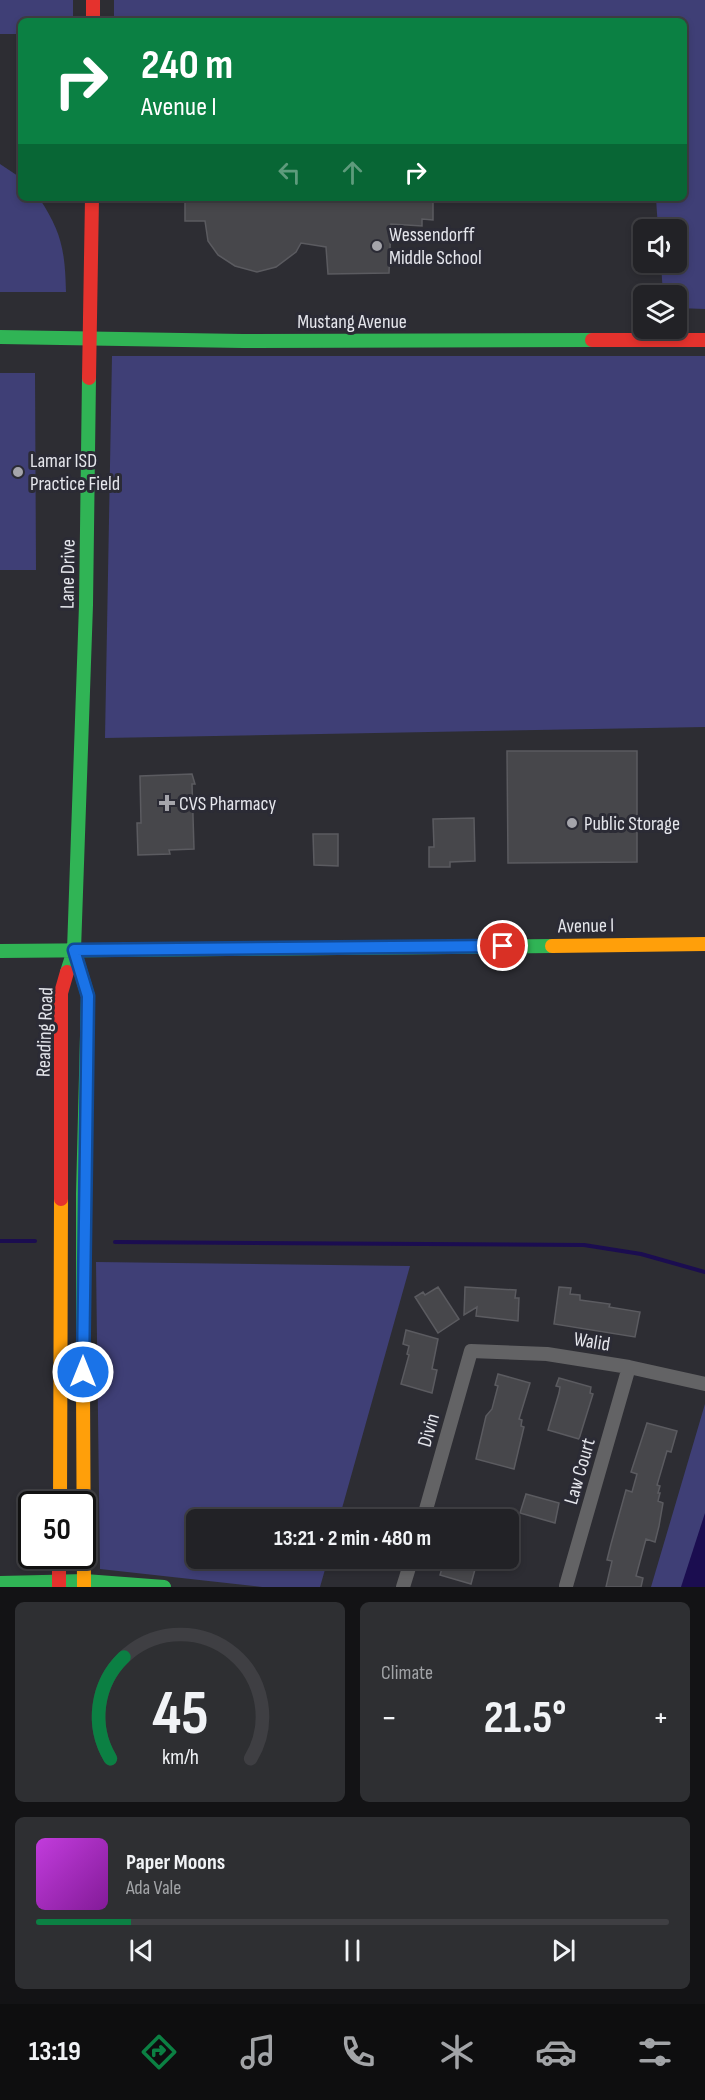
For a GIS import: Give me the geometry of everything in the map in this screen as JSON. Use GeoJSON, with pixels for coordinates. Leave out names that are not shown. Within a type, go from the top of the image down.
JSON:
{"type":"FeatureCollection","features":[{"type":"Feature","properties":{"kind":"main road"},"geometry":{"type":"LineString","coordinates":[[93,0],[93,18]]}},
{"type":"Feature","properties":{"kind":"main road","name":"Lane Drive"},"geometry":{"type":"LineString","coordinates":[[74,950],[86,605],[92,201]]}},
{"type":"Feature","properties":{"kind":"main road","name":"Mustang Avenue"},"geometry":{"type":"LineString","coordinates":[[0,337],[705,340]]}},
{"type":"Feature","properties":{"kind":"main road","name":"Avenue I"},"geometry":{"type":"LineString","coordinates":[[0,951],[705,944]]}},
{"type":"Feature","properties":{"kind":"main road","name":"Reading Road"},"geometry":{"type":"LineString","coordinates":[[60,1491],[61,993],[74,950]]}},
{"type":"Feature","properties":{"kind":"main road","name":"Reading Road"},"geometry":{"type":"LineString","coordinates":[[74,950],[88,996],[83,1372],[84,1584]]}},
{"type":"Feature","properties":{"kind":"main road"},"geometry":{"type":"LineString","coordinates":[[62,1372],[83,1372]]}},
{"type":"Feature","properties":{"kind":"main road"},"geometry":{"type":"LineString","coordinates":[[0,1583],[164,1587]]}},
{"type":"Feature","properties":{"kind":"street","name":"Walid"},"geometry":{"type":"LineString","coordinates":[[471,1351],[547,1354],[629,1367],[705,1384]]}},
{"type":"Feature","properties":{"kind":"street","name":"Divin"},"geometry":{"type":"LineString","coordinates":[[426,1509],[471,1351]]}},
{"type":"Feature","properties":{"kind":"street","name":"Law Court"},"geometry":{"type":"LineString","coordinates":[[566,1586],[629,1367]]}},
{"type":"Feature","properties":{"kind":"street"},"geometry":{"type":"LineString","coordinates":[[403,1587],[409,1569]]}},
{"type":"Feature","properties":{"kind":"shaded area"},"geometry":{"type":"Polygon","coordinates":[[[0,0],[73,0],[73,18],[18,18],[18,34],[0,34],[0,0]]]}},
{"type":"Feature","properties":{"kind":"shaded area"},"geometry":{"type":"Polygon","coordinates":[[[114,0],[705,0],[705,309],[687,308],[687,285],[662,285],[662,273],[687,273],[687,219],[657,219],[656,201],[687,201],[687,18],[114,18],[114,0]]]}},
{"type":"Feature","properties":{"kind":"shaded area"},"geometry":{"type":"Polygon","coordinates":[[[0,164],[18,176],[18,201],[41,201],[53,221],[61,243],[66,292],[0,292],[0,164]]]}},
{"type":"Feature","properties":{"kind":"shaded area"},"geometry":{"type":"Polygon","coordinates":[[[112,356],[705,356],[705,727],[105,738],[112,356]]]}},
{"type":"Feature","properties":{"kind":"shaded area","name":"Lamar ISD Practice Field"},"geometry":{"type":"Polygon","coordinates":[[[0,373],[35,373],[36,570],[0,570],[0,373]]]}},
{"type":"Feature","properties":{"kind":"shaded area"},"geometry":{"type":"Polygon","coordinates":[[[96,1262],[410,1266],[342,1509],[186,1509],[186,1569],[325,1569],[320,1587],[262,1587],[100,1569],[96,1262]]]}},
{"type":"Feature","properties":{"kind":"shaded area"},"geometry":{"type":"Polygon","coordinates":[[[705,1404],[705,1587],[651,1587],[705,1404]]]}},
{"type":"Feature","properties":{"kind":"shaded area"},"geometry":{"type":"Polygon","coordinates":[[[705,1513],[705,1587],[681,1587],[705,1513]]]}},
{"type":"Feature","properties":{"kind":"building"},"geometry":{"type":"Polygon","coordinates":[[[185,201],[433,201],[433,220],[422,219],[422,226],[391,224],[389,273],[328,274],[326,247],[301,243],[296,252],[276,267],[257,272],[235,266],[218,255],[208,241],[205,221],[185,221],[185,201]]]}},
{"type":"Feature","properties":{"kind":"building"},"geometry":{"type":"Polygon","coordinates":[[[507,751],[637,751],[637,862],[508,863],[507,751]]]}},
{"type":"Feature","properties":{"kind":"building","name":"CVS Pharmacy"},"geometry":{"type":"Polygon","coordinates":[[[192,774],[195,784],[192,784],[194,849],[169,850],[170,854],[138,855],[137,823],[141,823],[140,776],[192,774]]]}},
{"type":"Feature","properties":{"kind":"building"},"geometry":{"type":"Polygon","coordinates":[[[474,818],[475,861],[450,862],[450,867],[429,867],[429,847],[434,847],[433,819],[474,818]]]}},
{"type":"Feature","properties":{"kind":"building"},"geometry":{"type":"Polygon","coordinates":[[[313,834],[338,834],[338,866],[314,865],[313,834]]]}},
{"type":"Feature","properties":{"kind":"building"},"geometry":{"type":"Polygon","coordinates":[[[438,1287],[459,1319],[438,1333],[415,1297],[423,1292],[425,1295],[438,1287]]]}},
{"type":"Feature","properties":{"kind":"building"},"geometry":{"type":"Polygon","coordinates":[[[465,1287],[516,1290],[515,1298],[519,1298],[518,1321],[476,1316],[477,1307],[464,1315],[465,1287]]]}},
{"type":"Feature","properties":{"kind":"building"},"geometry":{"type":"Polygon","coordinates":[[[559,1287],[571,1288],[570,1294],[580,1295],[580,1300],[610,1304],[609,1307],[640,1312],[635,1337],[554,1324],[559,1287]]]}},
{"type":"Feature","properties":{"kind":"building"},"geometry":{"type":"Polygon","coordinates":[[[406,1330],[438,1339],[432,1369],[437,1370],[432,1393],[401,1384],[409,1355],[407,1354],[409,1346],[403,1344],[406,1330]]]}},
{"type":"Feature","properties":{"kind":"building"},"geometry":{"type":"Polygon","coordinates":[[[498,1374],[530,1383],[519,1419],[522,1420],[521,1426],[524,1427],[514,1469],[476,1459],[486,1416],[492,1409],[498,1386],[495,1385],[498,1374]]]}},
{"type":"Feature","properties":{"kind":"building"},"geometry":{"type":"Polygon","coordinates":[[[559,1378],[591,1387],[590,1393],[593,1394],[579,1439],[548,1430],[559,1393],[560,1387],[556,1386],[559,1378]]]}},
{"type":"Feature","properties":{"kind":"building"},"geometry":{"type":"Polygon","coordinates":[[[647,1423],[677,1431],[671,1452],[667,1451],[657,1485],[660,1486],[658,1501],[663,1503],[655,1542],[646,1539],[636,1576],[643,1578],[641,1587],[606,1587],[612,1561],[607,1560],[611,1544],[626,1490],[632,1492],[637,1474],[631,1472],[647,1423]]]}},
{"type":"Feature","properties":{"kind":"building"},"geometry":{"type":"Polygon","coordinates":[[[526,1494],[559,1503],[555,1523],[520,1513],[526,1494]]]}},
{"type":"Feature","properties":{"kind":"building"},"geometry":{"type":"Polygon","coordinates":[[[442,1569],[475,1569],[471,1584],[440,1575],[442,1569]]]}},
{"type":"Feature","properties":{"kind":"waterway"},"geometry":{"type":"LineString","coordinates":[[0,1241],[35,1241]]}},
{"type":"Feature","properties":{"kind":"waterway"},"geometry":{"type":"LineString","coordinates":[[115,1242],[584,1245],[641,1254],[705,1272]]}},
{"type":"Feature","properties":{"kind":"traffic: fast"},"geometry":{"type":"LineString","coordinates":[[0,337],[243,341],[592,340]]}},
{"type":"Feature","properties":{"kind":"traffic: fast"},"geometry":{"type":"LineString","coordinates":[[67,972],[74,950],[86,605],[89,378]]}},
{"type":"Feature","properties":{"kind":"traffic: fast"},"geometry":{"type":"LineString","coordinates":[[0,951],[552,946]]}},
{"type":"Feature","properties":{"kind":"traffic: fast"},"geometry":{"type":"LineString","coordinates":[[74,950],[88,996],[83,1194],[83,1389]]}},
{"type":"Feature","properties":{"kind":"traffic: fast"},"geometry":{"type":"LineString","coordinates":[[0,1583],[85,1581],[164,1587]]}},
{"type":"Feature","properties":{"kind":"traffic: slow"},"geometry":{"type":"LineString","coordinates":[[552,946],[705,944]]}},
{"type":"Feature","properties":{"kind":"traffic: slow"},"geometry":{"type":"LineString","coordinates":[[60,1491],[61,1199]]}},
{"type":"Feature","properties":{"kind":"traffic: slow"},"geometry":{"type":"LineString","coordinates":[[83,1389],[84,1587]]}},
{"type":"Feature","properties":{"kind":"traffic: jam"},"geometry":{"type":"LineString","coordinates":[[93,0],[93,18]]}},
{"type":"Feature","properties":{"kind":"traffic: jam"},"geometry":{"type":"LineString","coordinates":[[89,378],[92,201]]}},
{"type":"Feature","properties":{"kind":"traffic: jam"},"geometry":{"type":"LineString","coordinates":[[592,340],[705,340]]}},
{"type":"Feature","properties":{"kind":"traffic: jam"},"geometry":{"type":"LineString","coordinates":[[61,1199],[61,993],[67,972]]}},
{"type":"Feature","properties":{"kind":"traffic: jam"},"geometry":{"type":"LineString","coordinates":[[59,1569],[59,1587]]}},
{"type":"Feature","properties":{"kind":"place","name":"Wessendorff Middle School"},"geometry":{"type":"Point","coordinates":[377,246]}},
{"type":"Feature","properties":{"kind":"place","name":"Lamar ISD Practice Field"},"geometry":{"type":"Point","coordinates":[18,472]}},
{"type":"Feature","properties":{"kind":"place","name":"CVS Pharmacy"},"geometry":{"type":"Point","coordinates":[167,803]}},
{"type":"Feature","properties":{"kind":"place","name":"Public Storage"},"geometry":{"type":"Point","coordinates":[572,823]}},
{"type":"Feature","properties":{"kind":"route"},"geometry":{"type":"LineString","coordinates":[[83,1372],[83,1194],[88,996],[74,950],[503,946]]}}]}
